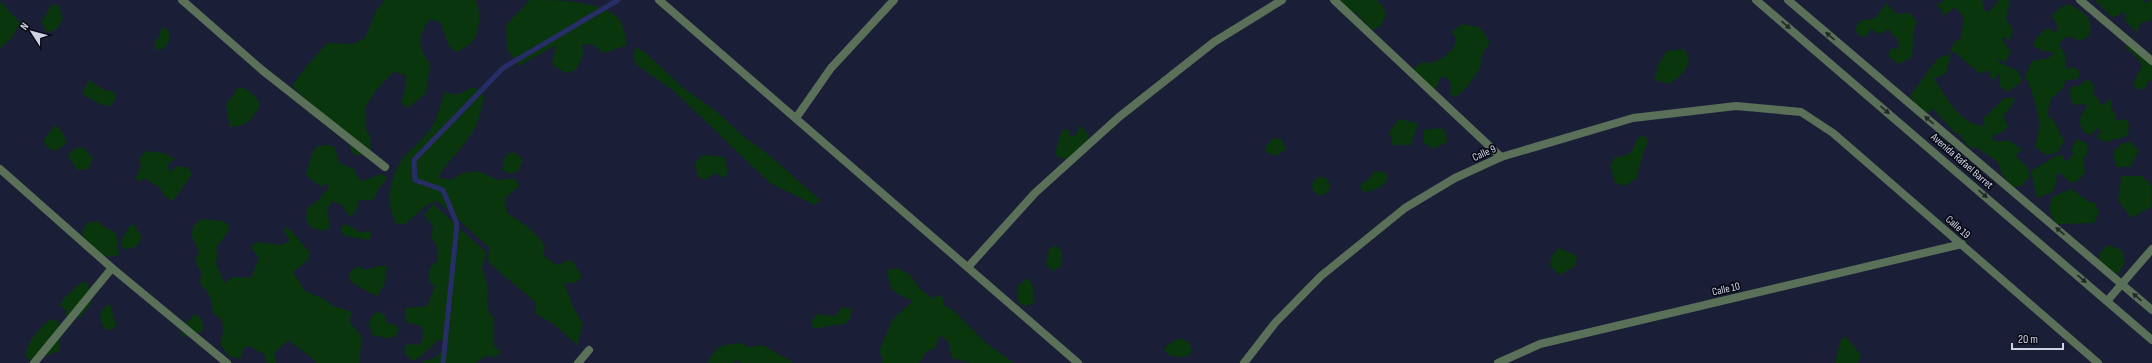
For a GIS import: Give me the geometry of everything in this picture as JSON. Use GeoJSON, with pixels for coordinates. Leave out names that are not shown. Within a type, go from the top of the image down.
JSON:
{"type":"FeatureCollection","features":[{"type":"Feature","properties":{"kind":"street"},"geometry":{"type":"LineString","coordinates":[[182,0],[262,70],[384,167]]}},
{"type":"Feature","properties":{"kind":"street"},"geometry":{"type":"LineString","coordinates":[[796,118],[831,68],[869,25],[894,0]]}},
{"type":"Feature","properties":{"kind":"street"},"geometry":{"type":"LineString","coordinates":[[968,267],[1035,194],[1119,117],[1214,42],[1282,0]]}},
{"type":"Feature","properties":{"kind":"street"},"geometry":{"type":"LineString","coordinates":[[1334,0],[1501,157]]}},
{"type":"Feature","properties":{"kind":"street","name":"Avenida Rafael Barret"},"geometry":{"type":"LineString","coordinates":[[1756,0],[2108,300],[2152,340]]}},
{"type":"Feature","properties":{"kind":"street","name":"Avenida Rafael Barret"},"geometry":{"type":"LineString","coordinates":[[1788,0],[2152,310]]}},
{"type":"Feature","properties":{"kind":"street"},"geometry":{"type":"LineString","coordinates":[[2080,0],[2152,61]]}},
{"type":"Feature","properties":{"kind":"street"},"geometry":{"type":"LineString","coordinates":[[661,2],[1078,363]]}},
{"type":"Feature","properties":{"kind":"street","name":"Calle 9"},"geometry":{"type":"LineString","coordinates":[[1244,363],[1275,322],[1321,276],[1399,212],[1455,178],[1501,157],[1633,118],[1736,106],[1801,112]]}},
{"type":"Feature","properties":{"kind":"street","name":"Calle 19"},"geometry":{"type":"LineString","coordinates":[[1801,112],[1833,132],[2098,363]]}},
{"type":"Feature","properties":{"kind":"street"},"geometry":{"type":"LineString","coordinates":[[0,169],[112,268],[227,363]]}},
{"type":"Feature","properties":{"kind":"street","name":"Calle 10"},"geometry":{"type":"LineString","coordinates":[[1498,363],[1540,344],[1962,244]]}},
{"type":"Feature","properties":{"kind":"street"},"geometry":{"type":"LineString","coordinates":[[2108,300],[2152,249]]}},
{"type":"Feature","properties":{"kind":"street"},"geometry":{"type":"LineString","coordinates":[[34,363],[112,268]]}},
{"type":"Feature","properties":{"kind":"street"},"geometry":{"type":"LineString","coordinates":[[578,363],[589,350]]}},
{"type":"Feature","properties":{"kind":"green space"},"geometry":{"type":"Polygon","coordinates":[[[385,0],[475,0],[479,15],[477,33],[468,45],[457,52],[449,46],[441,23],[430,19],[423,30],[420,41],[422,52],[430,63],[426,94],[407,108],[401,102],[405,89],[406,75],[393,72],[376,90],[365,108],[365,128],[370,136],[371,154],[354,155],[346,139],[292,86],[304,69],[327,43],[353,44],[365,38],[376,11],[385,0]]]}},
{"type":"Feature","properties":{"kind":"green space"},"geometry":{"type":"Polygon","coordinates":[[[530,0],[578,2],[601,8],[619,19],[627,45],[604,53],[592,44],[582,45],[583,55],[576,70],[565,73],[552,64],[556,45],[519,66],[507,49],[506,25],[530,0]]]}},
{"type":"Feature","properties":{"kind":"green space"},"geometry":{"type":"Polygon","coordinates":[[[1338,0],[1377,0],[1382,5],[1386,14],[1384,20],[1378,28],[1372,30],[1355,12],[1346,9],[1338,0]]]}},
{"type":"Feature","properties":{"kind":"green space"},"geometry":{"type":"Polygon","coordinates":[[[1945,0],[1982,0],[1984,10],[1989,12],[1999,0],[2010,0],[2006,19],[2013,30],[2010,40],[2003,37],[2002,40],[2011,52],[2005,62],[1997,59],[1998,62],[2018,71],[2022,81],[2008,92],[2000,86],[2000,72],[1995,79],[1991,79],[1989,72],[1986,70],[1981,74],[1955,52],[1950,52],[1954,43],[1961,38],[1964,17],[1955,7],[1942,17],[1943,12],[1937,5],[1945,0]]]}},
{"type":"Feature","properties":{"kind":"green space"},"geometry":{"type":"Polygon","coordinates":[[[2095,0],[2142,0],[2144,3],[2152,0],[2152,18],[2151,20],[2140,23],[2137,32],[2127,23],[2124,12],[2112,18],[2095,0]]]}},
{"type":"Feature","properties":{"kind":"green space"},"geometry":{"type":"Polygon","coordinates":[[[0,1],[20,23],[13,36],[0,49],[0,1]]]}},
{"type":"Feature","properties":{"kind":"green space"},"geometry":{"type":"Polygon","coordinates":[[[1886,3],[1897,14],[1910,13],[1917,22],[1914,29],[1912,57],[1899,64],[1888,56],[1892,48],[1899,49],[1898,39],[1894,37],[1889,29],[1880,34],[1871,29],[1866,37],[1858,35],[1855,29],[1860,21],[1876,18],[1886,3]]]}},
{"type":"Feature","properties":{"kind":"green space"},"geometry":{"type":"Polygon","coordinates":[[[52,4],[59,6],[63,19],[56,30],[47,32],[41,23],[52,4]]]}},
{"type":"Feature","properties":{"kind":"green space"},"geometry":{"type":"Polygon","coordinates":[[[2069,4],[2089,19],[2089,36],[2079,41],[2069,36],[2063,39],[2059,45],[2065,54],[2066,69],[2073,67],[2081,72],[2077,79],[2066,80],[2063,88],[2051,99],[2047,115],[2053,120],[2064,141],[2058,152],[2047,155],[2035,147],[2039,129],[2039,121],[2029,83],[2025,77],[2032,61],[2049,58],[2054,52],[2043,51],[2033,46],[2035,40],[2048,28],[2056,33],[2058,27],[2052,16],[2061,7],[2069,4]]]}},
{"type":"Feature","properties":{"kind":"green space"},"geometry":{"type":"Polygon","coordinates":[[[1462,24],[1479,27],[1490,41],[1482,55],[1480,68],[1467,87],[1456,97],[1450,94],[1451,85],[1447,77],[1441,77],[1435,90],[1412,70],[1422,62],[1431,63],[1443,58],[1453,49],[1457,40],[1452,32],[1462,24]]]}},
{"type":"Feature","properties":{"kind":"green space"},"geometry":{"type":"Polygon","coordinates":[[[162,27],[169,31],[169,40],[161,50],[155,49],[155,42],[159,37],[162,27]]]}},
{"type":"Feature","properties":{"kind":"green space"},"geometry":{"type":"Polygon","coordinates":[[[2128,44],[2152,66],[2152,82],[2148,81],[2145,89],[2137,89],[2133,84],[2142,65],[2137,57],[2125,48],[2128,44]]]}},
{"type":"Feature","properties":{"kind":"green space"},"geometry":{"type":"Polygon","coordinates":[[[637,47],[648,55],[682,87],[717,112],[743,136],[769,155],[820,200],[815,205],[770,183],[674,91],[637,65],[633,56],[637,47]]]}},
{"type":"Feature","properties":{"kind":"green space"},"geometry":{"type":"Polygon","coordinates":[[[1683,49],[1687,54],[1688,64],[1683,73],[1670,84],[1654,80],[1659,63],[1667,51],[1683,49]]]}},
{"type":"Feature","properties":{"kind":"green space"},"geometry":{"type":"Polygon","coordinates":[[[1951,54],[1946,73],[1934,79],[1949,102],[1961,116],[1976,125],[1985,126],[1983,119],[2004,98],[2015,98],[2013,104],[2003,116],[2008,127],[2000,133],[1993,135],[1992,139],[1999,142],[2009,140],[2022,150],[2015,155],[2027,167],[2030,177],[2021,186],[2012,187],[2002,174],[1997,161],[1979,149],[1967,146],[1960,134],[1955,133],[1932,108],[1927,114],[1918,107],[1910,96],[1938,58],[1951,54]]]}},
{"type":"Feature","properties":{"kind":"green space"},"geometry":{"type":"Polygon","coordinates":[[[89,80],[103,89],[116,93],[115,100],[110,106],[102,105],[82,94],[89,80]]]}},
{"type":"Feature","properties":{"kind":"green space"},"geometry":{"type":"Polygon","coordinates":[[[2086,80],[2090,81],[2094,87],[2094,95],[2099,100],[2101,106],[2109,100],[2112,100],[2111,108],[2116,116],[2116,121],[2126,119],[2129,123],[2128,136],[2104,142],[2097,137],[2101,130],[2096,129],[2091,135],[2084,132],[2079,122],[2084,110],[2088,106],[2083,104],[2076,105],[2071,101],[2070,90],[2073,86],[2079,86],[2086,80]]]}},
{"type":"Feature","properties":{"kind":"green space"},"geometry":{"type":"Polygon","coordinates":[[[239,87],[252,94],[257,99],[260,106],[254,115],[244,124],[236,127],[230,127],[226,104],[239,87]]]}},
{"type":"Feature","properties":{"kind":"green space"},"geometry":{"type":"Polygon","coordinates":[[[474,87],[485,96],[479,119],[468,139],[438,177],[450,180],[464,173],[477,171],[499,180],[514,178],[519,186],[505,198],[507,213],[538,237],[545,247],[543,255],[556,265],[572,260],[582,277],[575,283],[564,283],[573,307],[583,324],[577,345],[554,324],[536,314],[536,303],[488,261],[489,247],[437,201],[428,204],[405,224],[397,224],[393,217],[390,202],[391,185],[400,163],[431,129],[435,122],[445,92],[456,95],[474,87]]]}},
{"type":"Feature","properties":{"kind":"green space"},"geometry":{"type":"Polygon","coordinates":[[[1399,119],[1418,123],[1411,145],[1393,145],[1389,132],[1399,119]]]}},
{"type":"Feature","properties":{"kind":"green space"},"geometry":{"type":"Polygon","coordinates":[[[55,125],[63,133],[66,143],[56,151],[48,148],[43,141],[55,125]]]}},
{"type":"Feature","properties":{"kind":"green space"},"geometry":{"type":"Polygon","coordinates":[[[1081,125],[1089,136],[1077,160],[1060,158],[1055,154],[1062,130],[1069,130],[1070,136],[1075,136],[1081,125]]]}},
{"type":"Feature","properties":{"kind":"green space"},"geometry":{"type":"Polygon","coordinates":[[[1441,128],[1446,133],[1447,142],[1433,149],[1423,142],[1424,130],[1441,128]]]}},
{"type":"Feature","properties":{"kind":"green space"},"geometry":{"type":"Polygon","coordinates":[[[1643,135],[1646,137],[1648,142],[1643,153],[1636,179],[1625,186],[1615,183],[1610,166],[1615,157],[1623,156],[1632,151],[1636,141],[1643,135]]]}},
{"type":"Feature","properties":{"kind":"green space"},"geometry":{"type":"Polygon","coordinates":[[[1273,138],[1282,140],[1286,149],[1276,156],[1266,152],[1266,146],[1273,138]]]}},
{"type":"Feature","properties":{"kind":"green space"},"geometry":{"type":"Polygon","coordinates":[[[2077,139],[2088,144],[2087,154],[2083,159],[2085,172],[2078,181],[2071,183],[2061,174],[2055,174],[2057,181],[2052,192],[2037,198],[2031,171],[2059,154],[2064,157],[2064,161],[2068,160],[2074,154],[2071,150],[2077,139]]]}},
{"type":"Feature","properties":{"kind":"green space"},"geometry":{"type":"Polygon","coordinates":[[[2131,142],[2139,151],[2130,167],[2116,167],[2113,152],[2122,143],[2131,142]]]}},
{"type":"Feature","properties":{"kind":"green space"},"geometry":{"type":"Polygon","coordinates":[[[330,145],[335,148],[339,163],[354,169],[358,178],[362,181],[382,174],[387,178],[377,191],[375,198],[368,201],[359,199],[356,211],[350,217],[342,205],[333,201],[327,208],[330,228],[323,231],[310,227],[306,218],[308,207],[314,204],[328,189],[329,183],[321,187],[306,175],[311,156],[317,146],[330,145]]]}},
{"type":"Feature","properties":{"kind":"green space"},"geometry":{"type":"Polygon","coordinates":[[[83,147],[93,158],[88,169],[77,170],[68,155],[74,149],[83,147]]]}},
{"type":"Feature","properties":{"kind":"green space"},"geometry":{"type":"Polygon","coordinates":[[[146,151],[164,153],[175,159],[167,165],[170,172],[178,166],[188,168],[192,174],[173,201],[165,196],[160,188],[144,178],[140,181],[135,179],[141,167],[139,159],[146,151]]]}},
{"type":"Feature","properties":{"kind":"green space"},"geometry":{"type":"Polygon","coordinates":[[[509,153],[516,153],[523,160],[518,171],[511,174],[502,170],[504,159],[509,153]]]}},
{"type":"Feature","properties":{"kind":"green space"},"geometry":{"type":"Polygon","coordinates":[[[703,155],[724,157],[728,173],[723,178],[715,173],[705,180],[698,177],[695,163],[703,155]]]}},
{"type":"Feature","properties":{"kind":"green space"},"geometry":{"type":"Polygon","coordinates":[[[1375,171],[1386,173],[1388,178],[1384,184],[1378,188],[1365,192],[1360,188],[1361,184],[1368,180],[1375,171]]]}},
{"type":"Feature","properties":{"kind":"green space"},"geometry":{"type":"Polygon","coordinates":[[[2122,176],[2142,176],[2152,186],[2151,207],[2131,218],[2118,200],[2122,176]]]}},
{"type":"Feature","properties":{"kind":"green space"},"geometry":{"type":"Polygon","coordinates":[[[1321,177],[1327,180],[1330,186],[1327,192],[1321,195],[1315,192],[1312,186],[1315,180],[1321,177]]]}},
{"type":"Feature","properties":{"kind":"green space"},"geometry":{"type":"Polygon","coordinates":[[[2071,189],[2089,202],[2094,202],[2099,212],[2094,223],[2056,224],[2049,210],[2052,197],[2071,189]]]}},
{"type":"Feature","properties":{"kind":"green space"},"geometry":{"type":"Polygon","coordinates":[[[433,204],[486,252],[482,268],[488,288],[487,301],[489,314],[493,316],[494,346],[501,352],[494,358],[488,355],[475,363],[423,363],[423,361],[435,358],[450,341],[438,340],[420,357],[413,361],[406,355],[404,348],[408,344],[419,345],[423,339],[422,326],[406,322],[406,308],[427,306],[435,286],[429,282],[429,275],[431,267],[438,261],[438,248],[431,237],[433,226],[424,215],[433,204]]]}},
{"type":"Feature","properties":{"kind":"green space"},"geometry":{"type":"Polygon","coordinates":[[[201,219],[222,221],[228,224],[229,230],[216,248],[218,253],[216,263],[224,283],[233,277],[251,278],[259,258],[251,247],[257,242],[282,245],[290,240],[283,230],[286,227],[290,230],[310,252],[308,260],[293,272],[305,291],[324,299],[333,306],[352,312],[349,321],[362,337],[359,363],[317,363],[288,340],[274,353],[276,363],[267,363],[264,354],[249,346],[244,348],[240,359],[229,356],[220,344],[223,332],[222,320],[213,313],[210,297],[200,281],[202,272],[197,266],[196,257],[199,251],[191,235],[194,225],[201,219]]]}},
{"type":"Feature","properties":{"kind":"green space"},"geometry":{"type":"Polygon","coordinates":[[[97,221],[101,225],[116,233],[119,255],[109,257],[89,251],[82,232],[87,223],[97,221]]]}},
{"type":"Feature","properties":{"kind":"green space"},"geometry":{"type":"Polygon","coordinates":[[[134,224],[142,237],[137,246],[125,250],[120,243],[129,227],[134,224]]]}},
{"type":"Feature","properties":{"kind":"green space"},"geometry":{"type":"Polygon","coordinates":[[[346,224],[362,233],[368,230],[372,235],[368,240],[343,235],[340,228],[346,224]]]}},
{"type":"Feature","properties":{"kind":"green space"},"geometry":{"type":"Polygon","coordinates":[[[1056,245],[1062,252],[1062,264],[1054,272],[1046,265],[1049,249],[1056,245]]]}},
{"type":"Feature","properties":{"kind":"green space"},"geometry":{"type":"Polygon","coordinates":[[[2108,245],[2122,250],[2125,263],[2119,273],[2107,273],[2100,263],[2099,253],[2108,245]]]}},
{"type":"Feature","properties":{"kind":"green space"},"geometry":{"type":"Polygon","coordinates":[[[1559,248],[1577,256],[1575,266],[1560,275],[1550,266],[1551,257],[1559,248]]]}},
{"type":"Feature","properties":{"kind":"green space"},"geometry":{"type":"Polygon","coordinates":[[[358,266],[365,270],[378,266],[387,266],[384,285],[377,296],[349,280],[350,272],[358,266]]]}},
{"type":"Feature","properties":{"kind":"green space"},"geometry":{"type":"Polygon","coordinates":[[[897,268],[909,274],[920,289],[932,298],[942,295],[944,305],[954,311],[986,343],[1014,363],[971,363],[952,358],[948,341],[940,335],[935,348],[927,351],[919,363],[881,363],[883,360],[879,351],[893,319],[913,301],[894,291],[891,287],[888,277],[888,270],[897,268]]]}},
{"type":"Feature","properties":{"kind":"green space"},"geometry":{"type":"Polygon","coordinates":[[[1028,278],[1033,287],[1034,304],[1023,306],[1017,301],[1018,285],[1028,278]]]}},
{"type":"Feature","properties":{"kind":"green space"},"geometry":{"type":"Polygon","coordinates":[[[82,282],[88,283],[91,304],[80,317],[73,319],[65,315],[67,311],[60,305],[65,297],[82,282]]]}},
{"type":"Feature","properties":{"kind":"green space"},"geometry":{"type":"Polygon","coordinates":[[[109,304],[112,307],[113,317],[117,324],[112,330],[105,329],[100,319],[101,312],[109,304]]]}},
{"type":"Feature","properties":{"kind":"green space"},"geometry":{"type":"Polygon","coordinates":[[[842,307],[851,309],[850,319],[843,325],[813,328],[811,322],[817,314],[835,316],[842,307]]]}},
{"type":"Feature","properties":{"kind":"green space"},"geometry":{"type":"Polygon","coordinates":[[[378,312],[385,315],[386,322],[395,325],[399,329],[395,337],[385,338],[373,335],[370,322],[372,316],[378,312]]]}},
{"type":"Feature","properties":{"kind":"green space"},"geometry":{"type":"Polygon","coordinates":[[[194,314],[200,317],[204,329],[194,336],[183,336],[180,330],[182,324],[190,320],[194,314]]]}},
{"type":"Feature","properties":{"kind":"green space"},"geometry":{"type":"Polygon","coordinates":[[[52,319],[59,322],[60,350],[32,362],[25,355],[26,350],[39,329],[52,319]]]}},
{"type":"Feature","properties":{"kind":"green space"},"geometry":{"type":"Polygon","coordinates":[[[1846,337],[1861,355],[1858,363],[1836,363],[1835,361],[1842,338],[1846,337]]]}},
{"type":"Feature","properties":{"kind":"green space"},"geometry":{"type":"Polygon","coordinates":[[[1180,338],[1189,343],[1192,352],[1185,357],[1170,356],[1164,349],[1173,341],[1180,338]]]}},
{"type":"Feature","properties":{"kind":"green space"},"geometry":{"type":"Polygon","coordinates":[[[740,343],[749,347],[762,345],[794,363],[742,363],[736,360],[732,363],[708,363],[720,347],[728,344],[740,343]]]}},
{"type":"Feature","properties":{"kind":"waterway"},"geometry":{"type":"LineString","coordinates":[[443,363],[457,224],[443,190],[415,180],[414,160],[503,68],[618,0]]}}]}
